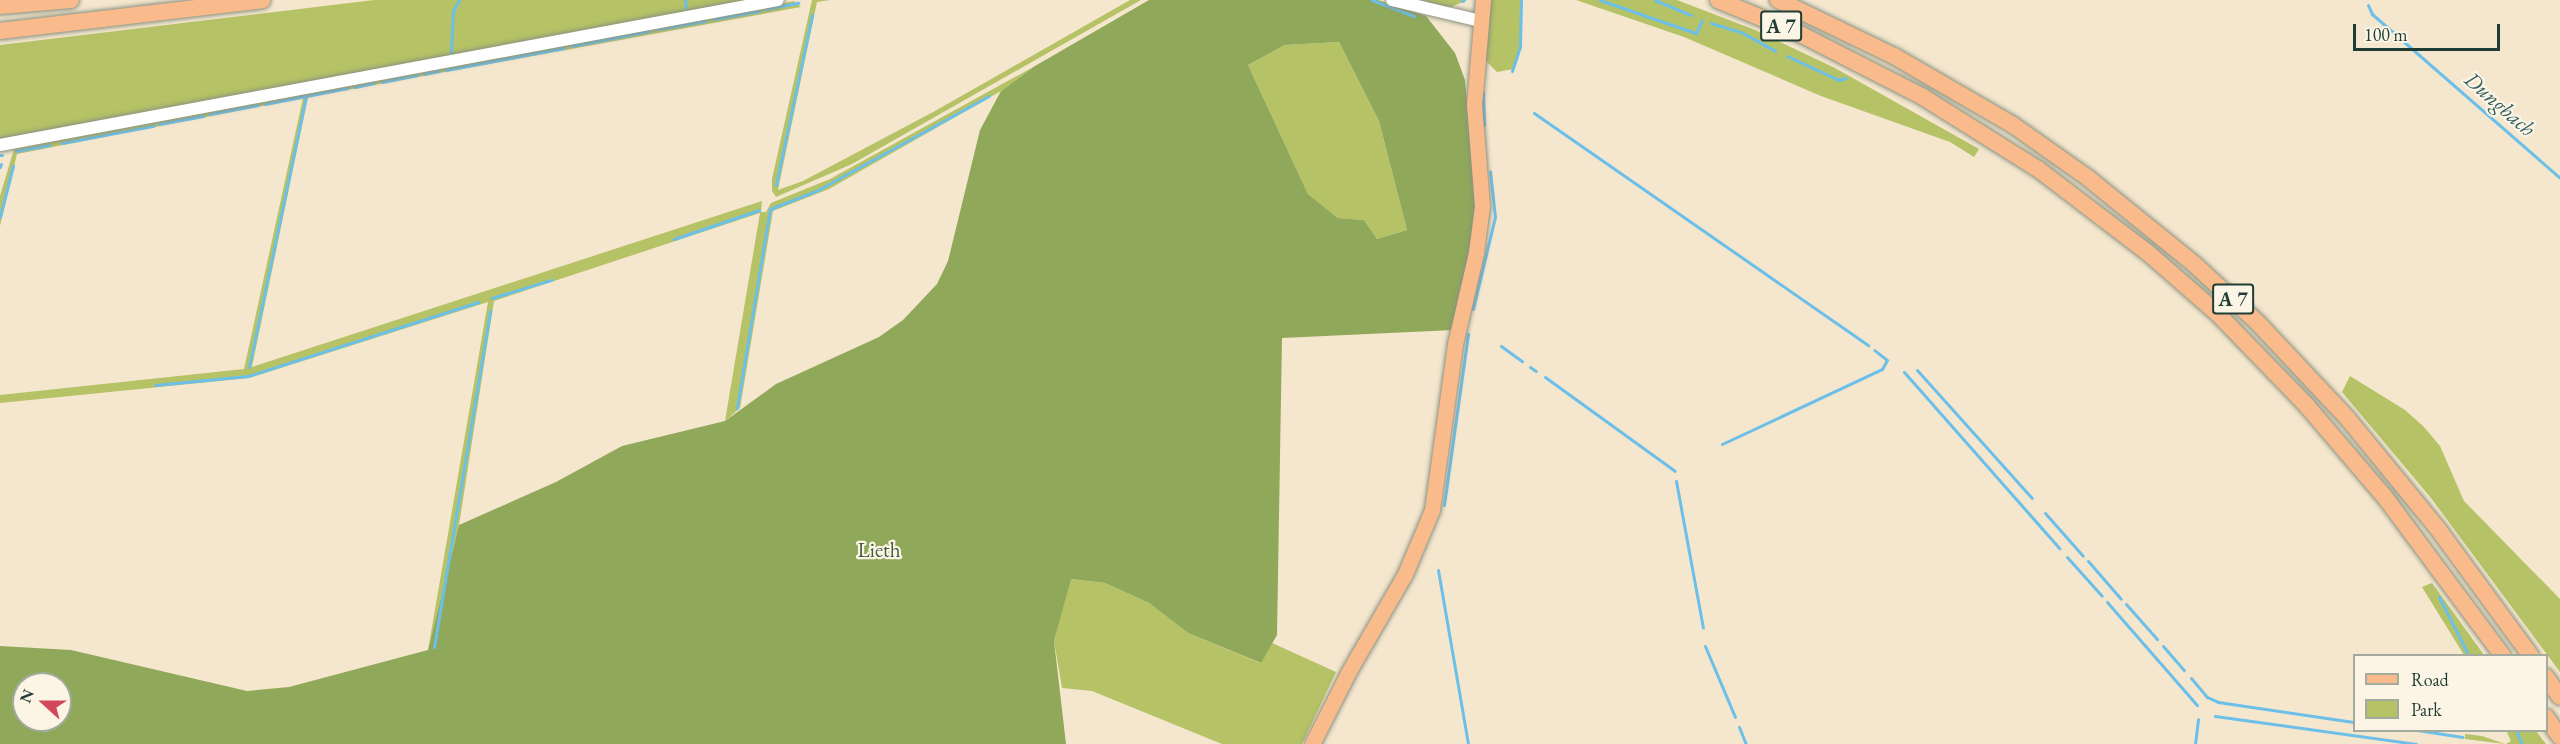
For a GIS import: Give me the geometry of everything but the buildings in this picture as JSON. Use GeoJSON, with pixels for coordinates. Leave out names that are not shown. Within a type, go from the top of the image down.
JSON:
{"type":"FeatureCollection","features":[{"type":"Feature","properties":{"kind":"highway"},"geometry":{"type":"LineString","coordinates":[[0,6],[71,0]]}},
{"type":"Feature","properties":{"kind":"highway"},"geometry":{"type":"LineString","coordinates":[[0,31],[262,0]]}},
{"type":"Feature","properties":{"kind":"highway","name":"A 7"},"geometry":{"type":"LineString","coordinates":[[1718,0],[1843,55],[1962,120],[2065,189],[2147,252],[2250,346],[2328,429],[2413,533],[2502,654]]}},
{"type":"Feature","properties":{"kind":"highway","name":"A 7"},"geometry":{"type":"LineString","coordinates":[[1778,0],[1894,56],[1983,107],[2088,178],[2185,256],[2266,331],[2348,419],[2424,511],[2530,654]]}},
{"type":"Feature","properties":{"kind":"highway"},"geometry":{"type":"LineString","coordinates":[[2548,679],[2560,697]]}},
{"type":"Feature","properties":{"kind":"highway"},"geometry":{"type":"LineString","coordinates":[[2548,719],[2560,737]]}},
{"type":"Feature","properties":{"kind":"main road"},"geometry":{"type":"LineString","coordinates":[[1312,744],[1410,566],[1432,510],[1455,344],[1482,206],[1474,105],[1483,0]]}},
{"type":"Feature","properties":{"kind":"street"},"geometry":{"type":"LineString","coordinates":[[0,145],[778,0]]}},
{"type":"Feature","properties":{"kind":"street"},"geometry":{"type":"LineString","coordinates":[[1392,0],[1481,21]]}},
{"type":"Feature","properties":{"kind":"green space"},"geometry":{"type":"Polygon","coordinates":[[[374,0],[757,0],[0,141],[0,45],[374,0]]]}},
{"type":"Feature","properties":{"kind":"green space"},"geometry":{"type":"Polygon","coordinates":[[[812,0],[830,0],[817,2],[778,190],[803,181],[935,111],[1130,0],[1141,0],[852,164],[776,197],[772,191],[772,179],[812,0]]]}},
{"type":"Feature","properties":{"kind":"green space","name":"Lieth"},"geometry":{"type":"Polygon","coordinates":[[[1149,0],[1378,0],[1426,16],[1455,53],[1465,80],[1476,203],[1472,245],[1453,330],[1282,338],[1277,635],[1261,663],[1188,633],[1149,603],[1105,583],[1071,579],[1054,641],[1066,744],[0,744],[0,646],[71,650],[247,691],[289,687],[428,650],[459,525],[556,482],[622,446],[725,421],[776,384],[879,337],[903,320],[937,284],[948,261],[980,130],[1001,91],[1035,66],[1149,0]],[[1339,42],[1285,45],[1248,65],[1308,194],[1338,218],[1364,220],[1377,239],[1407,230],[1379,121],[1339,42]]]}},
{"type":"Feature","properties":{"kind":"green space"},"geometry":{"type":"Polygon","coordinates":[[[1409,0],[1467,0],[1449,8],[1409,0]]]}},
{"type":"Feature","properties":{"kind":"green space"},"geometry":{"type":"Polygon","coordinates":[[[1490,0],[1522,0],[1520,52],[1514,69],[1497,72],[1483,58],[1490,0]]]}},
{"type":"Feature","properties":{"kind":"green space"},"geometry":{"type":"Polygon","coordinates":[[[1576,0],[1677,0],[1755,30],[1835,68],[1979,149],[1974,157],[1950,142],[1821,96],[1684,37],[1576,0]]]}},
{"type":"Feature","properties":{"kind":"green space"},"geometry":{"type":"Polygon","coordinates":[[[794,1],[801,7],[308,97],[252,367],[762,201],[761,212],[766,212],[771,203],[830,179],[1035,66],[1001,91],[829,189],[773,211],[740,408],[725,421],[760,213],[494,301],[459,525],[428,650],[488,302],[249,378],[0,403],[0,395],[244,369],[303,98],[17,154],[0,226],[0,196],[14,149],[794,1]]]}},
{"type":"Feature","properties":{"kind":"green space"},"geometry":{"type":"Polygon","coordinates":[[[1339,42],[1379,121],[1407,230],[1377,239],[1364,220],[1338,218],[1308,194],[1248,65],[1285,45],[1339,42]]]}},
{"type":"Feature","properties":{"kind":"green space"},"geometry":{"type":"Polygon","coordinates":[[[2350,376],[2405,410],[2423,426],[2440,446],[2464,501],[2560,599],[2560,672],[2431,498],[2342,392],[2350,376]]]}},
{"type":"Feature","properties":{"kind":"green space"},"geometry":{"type":"Polygon","coordinates":[[[1070,579],[1105,583],[1149,603],[1188,633],[1260,663],[1270,642],[1336,672],[1302,744],[1222,744],[1092,691],[1062,688],[1054,641],[1070,579]]]}},
{"type":"Feature","properties":{"kind":"green space"},"geometry":{"type":"Polygon","coordinates":[[[2432,583],[2483,654],[2463,654],[2422,587],[2432,583]]]}},
{"type":"Feature","properties":{"kind":"green space"},"geometry":{"type":"Polygon","coordinates":[[[2507,732],[2537,732],[2546,744],[2506,744],[2511,741],[2507,732]]]}},
{"type":"Feature","properties":{"kind":"green space"},"geometry":{"type":"Polygon","coordinates":[[[2465,734],[2482,736],[2505,744],[2465,739],[2465,734]]]}},
{"type":"Feature","properties":{"kind":"waterway"},"geometry":{"type":"LineString","coordinates":[[451,52],[453,11],[459,0]]}},
{"type":"Feature","properties":{"kind":"waterway"},"geometry":{"type":"LineString","coordinates":[[685,0],[686,8]]}},
{"type":"Feature","properties":{"kind":"waterway"},"geometry":{"type":"LineString","coordinates":[[1372,0],[1414,16]]}},
{"type":"Feature","properties":{"kind":"waterway"},"geometry":{"type":"LineString","coordinates":[[1512,71],[1520,47],[1521,0]]}},
{"type":"Feature","properties":{"kind":"waterway"},"geometry":{"type":"LineString","coordinates":[[1600,0],[1696,33],[1702,20]]}},
{"type":"Feature","properties":{"kind":"waterway"},"geometry":{"type":"LineString","coordinates":[[1655,0],[1691,15]]}},
{"type":"Feature","properties":{"kind":"waterway"},"geometry":{"type":"LineString","coordinates":[[766,9],[798,3]]}},
{"type":"Feature","properties":{"kind":"waterway","name":"Dungbach"},"geometry":{"type":"LineString","coordinates":[[2368,5],[2372,14],[2560,178]]}},
{"type":"Feature","properties":{"kind":"waterway"},"geometry":{"type":"LineString","coordinates":[[714,19],[759,11]]}},
{"type":"Feature","properties":{"kind":"waterway"},"geometry":{"type":"LineString","coordinates":[[776,185],[812,15]]}},
{"type":"Feature","properties":{"kind":"waterway"},"geometry":{"type":"LineString","coordinates":[[658,29],[705,21]]}},
{"type":"Feature","properties":{"kind":"waterway"},"geometry":{"type":"LineString","coordinates":[[1711,23],[1741,32],[1775,51]]}},
{"type":"Feature","properties":{"kind":"waterway"},"geometry":{"type":"LineString","coordinates":[[572,46],[650,31]]}},
{"type":"Feature","properties":{"kind":"waterway"},"geometry":{"type":"LineString","coordinates":[[446,70],[564,48]]}},
{"type":"Feature","properties":{"kind":"waterway"},"geometry":{"type":"LineString","coordinates":[[1787,56],[1839,80],[1846,78]]}},
{"type":"Feature","properties":{"kind":"waterway"},"geometry":{"type":"LineString","coordinates":[[424,74],[439,71]]}},
{"type":"Feature","properties":{"kind":"waterway"},"geometry":{"type":"LineString","coordinates":[[382,82],[417,75]]}},
{"type":"Feature","properties":{"kind":"waterway"},"geometry":{"type":"LineString","coordinates":[[355,87],[374,83]]}},
{"type":"Feature","properties":{"kind":"waterway"},"geometry":{"type":"LineString","coordinates":[[265,104],[347,88]]}},
{"type":"Feature","properties":{"kind":"waterway"},"geometry":{"type":"LineString","coordinates":[[1483,93],[1484,125]]}},
{"type":"Feature","properties":{"kind":"waterway"},"geometry":{"type":"LineString","coordinates":[[249,367],[306,96]]}},
{"type":"Feature","properties":{"kind":"waterway"},"geometry":{"type":"LineString","coordinates":[[737,408],[770,209],[818,190],[989,96]]}},
{"type":"Feature","properties":{"kind":"waterway"},"geometry":{"type":"LineString","coordinates":[[210,114],[258,105]]}},
{"type":"Feature","properties":{"kind":"waterway"},"geometry":{"type":"LineString","coordinates":[[1534,113],[1868,345]]}},
{"type":"Feature","properties":{"kind":"waterway"},"geometry":{"type":"LineString","coordinates":[[159,124],[203,116]]}},
{"type":"Feature","properties":{"kind":"waterway"},"geometry":{"type":"LineString","coordinates":[[62,143],[153,126]]}},
{"type":"Feature","properties":{"kind":"waterway"},"geometry":{"type":"LineString","coordinates":[[16,151],[49,145]]}},
{"type":"Feature","properties":{"kind":"waterway"},"geometry":{"type":"LineString","coordinates":[[0,217],[13,166]]}},
{"type":"Feature","properties":{"kind":"waterway"},"geometry":{"type":"LineString","coordinates":[[1473,309],[1495,217],[1490,171]]}},
{"type":"Feature","properties":{"kind":"waterway"},"geometry":{"type":"LineString","coordinates":[[674,239],[759,210]]}},
{"type":"Feature","properties":{"kind":"waterway"},"geometry":{"type":"LineString","coordinates":[[492,298],[551,280]]}},
{"type":"Feature","properties":{"kind":"waterway"},"geometry":{"type":"LineString","coordinates":[[155,385],[248,376],[478,302]]}},
{"type":"Feature","properties":{"kind":"waterway"},"geometry":{"type":"LineString","coordinates":[[434,647],[490,311]]}},
{"type":"Feature","properties":{"kind":"waterway"},"geometry":{"type":"LineString","coordinates":[[1444,505],[1468,334]]}},
{"type":"Feature","properties":{"kind":"waterway"},"geometry":{"type":"LineString","coordinates":[[1501,346],[1522,361]]}},
{"type":"Feature","properties":{"kind":"waterway"},"geometry":{"type":"LineString","coordinates":[[1722,444],[1882,369],[1887,360],[1874,350]]}},
{"type":"Feature","properties":{"kind":"waterway"},"geometry":{"type":"LineString","coordinates":[[1530,367],[1536,371]]}},
{"type":"Feature","properties":{"kind":"waterway"},"geometry":{"type":"LineString","coordinates":[[1917,370],[2032,498]]}},
{"type":"Feature","properties":{"kind":"waterway"},"geometry":{"type":"LineString","coordinates":[[1904,372],[2059,548]]}},
{"type":"Feature","properties":{"kind":"waterway"},"geometry":{"type":"LineString","coordinates":[[1545,377],[1675,471]]}},
{"type":"Feature","properties":{"kind":"waterway"},"geometry":{"type":"LineString","coordinates":[[1676,481],[1703,628]]}},
{"type":"Feature","properties":{"kind":"waterway"},"geometry":{"type":"LineString","coordinates":[[2045,513],[2083,556]]}},
{"type":"Feature","properties":{"kind":"waterway"},"geometry":{"type":"LineString","coordinates":[[2067,557],[2102,596]]}},
{"type":"Feature","properties":{"kind":"waterway"},"geometry":{"type":"LineString","coordinates":[[2088,561],[2121,599]]}},
{"type":"Feature","properties":{"kind":"waterway"},"geometry":{"type":"LineString","coordinates":[[1438,570],[1468,744]]}},
{"type":"Feature","properties":{"kind":"waterway"},"geometry":{"type":"LineString","coordinates":[[2439,597],[2468,654]]}},
{"type":"Feature","properties":{"kind":"waterway"},"geometry":{"type":"LineString","coordinates":[[2107,602],[2197,705]]}},
{"type":"Feature","properties":{"kind":"waterway"},"geometry":{"type":"LineString","coordinates":[[2126,604],[2157,639]]}},
{"type":"Feature","properties":{"kind":"waterway"},"geometry":{"type":"LineString","coordinates":[[1705,646],[1735,717]]}},
{"type":"Feature","properties":{"kind":"waterway"},"geometry":{"type":"LineString","coordinates":[[2163,646],[2184,670]]}},
{"type":"Feature","properties":{"kind":"waterway"},"geometry":{"type":"LineString","coordinates":[[2191,678],[2207,697],[2218,702],[2353,722]]}},
{"type":"Feature","properties":{"kind":"waterway"},"geometry":{"type":"LineString","coordinates":[[2215,716],[2416,744]]}},
{"type":"Feature","properties":{"kind":"waterway"},"geometry":{"type":"LineString","coordinates":[[2195,744],[2198,719]]}},
{"type":"Feature","properties":{"kind":"waterway"},"geometry":{"type":"LineString","coordinates":[[1739,727],[1746,744]]}},
{"type":"Feature","properties":{"kind":"waterway"},"geometry":{"type":"LineString","coordinates":[[2430,732],[2462,737]]}},
{"type":"Feature","properties":{"kind":"waterway"},"geometry":{"type":"LineString","coordinates":[[2517,732],[2522,744]]}}]}
